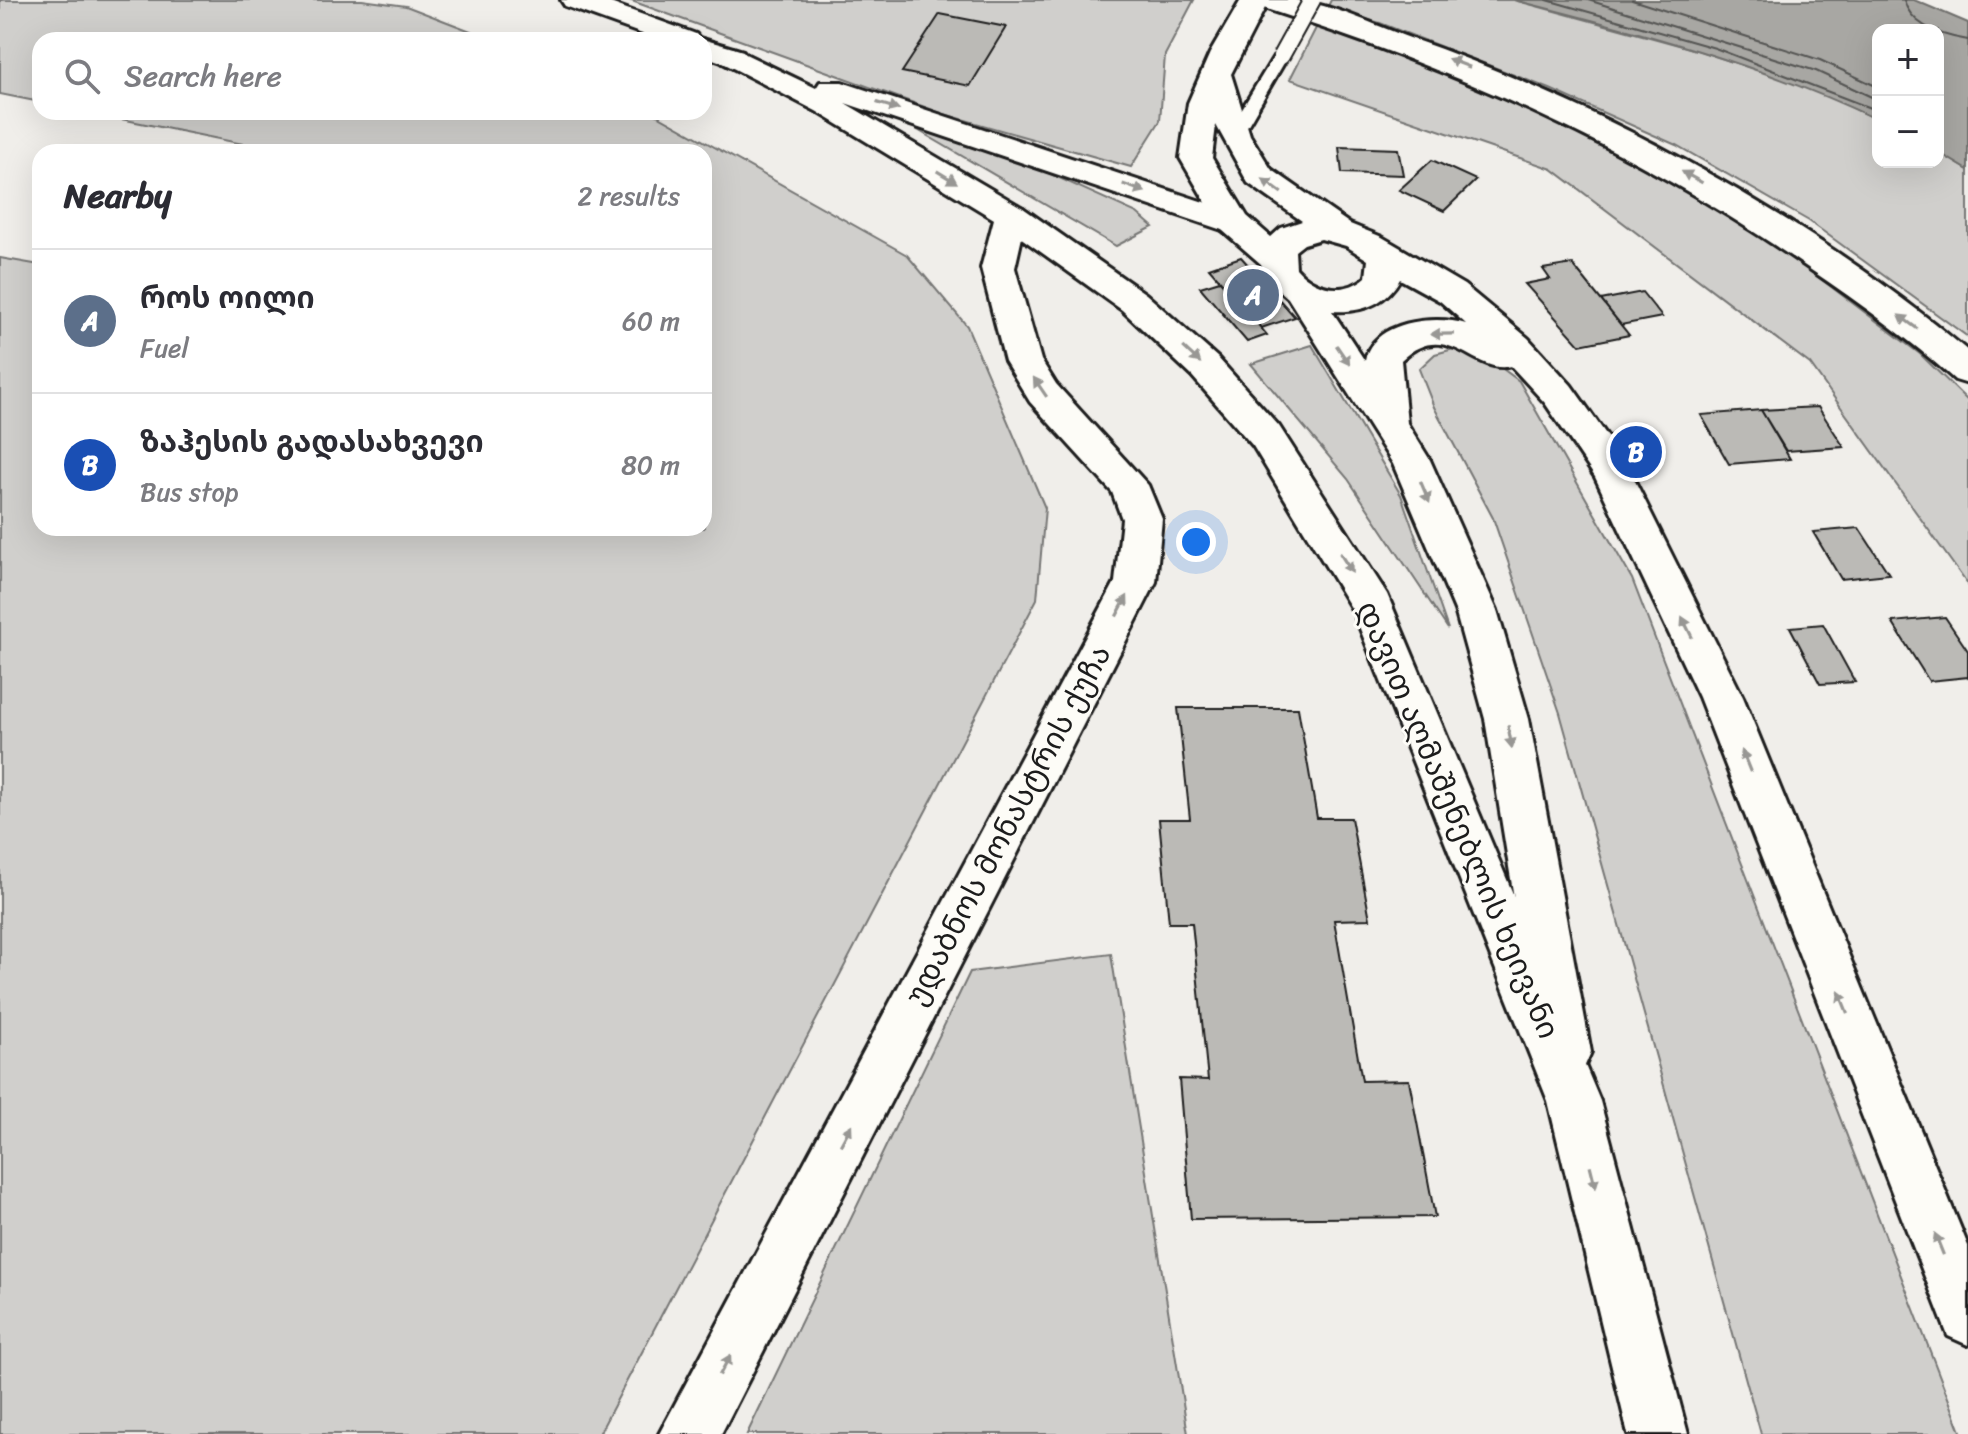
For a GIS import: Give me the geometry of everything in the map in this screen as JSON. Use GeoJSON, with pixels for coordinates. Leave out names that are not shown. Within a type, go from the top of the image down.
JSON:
{"type":"FeatureCollection","features":[{"type":"Feature","properties":{"kind":"main road"},"geometry":{"type":"LineString","coordinates":[[575,0],[664,32]]}},
{"type":"Feature","properties":{"kind":"main road"},"geometry":{"type":"LineString","coordinates":[[1255,0],[1232,39],[1203,103],[1196,158],[1234,223],[1276,259],[1282,276],[1300,290],[1334,299],[1367,294],[1379,286],[1385,276],[1380,253]]}},
{"type":"Feature","properties":{"kind":"main road"},"geometry":{"type":"LineString","coordinates":[[1267,0],[1383,34],[1469,67],[1609,130],[1756,213],[1939,344],[1968,371]]}},
{"type":"Feature","properties":{"kind":"main road"},"geometry":{"type":"LineString","coordinates":[[719,52],[967,130],[1234,223]]}},
{"type":"Feature","properties":{"kind":"main road","name":"დავით აღმაშენებლის ხეივანი"},"geometry":{"type":"LineString","coordinates":[[719,52],[827,105],[1011,215],[1134,302],[1205,367],[1266,436],[1372,606],[1574,1101]]}},
{"type":"Feature","properties":{"kind":"main road"},"geometry":{"type":"LineString","coordinates":[[1216,75],[1234,135],[1259,176],[1337,230]]}},
{"type":"Feature","properties":{"kind":"main road","name":"უდაბნოს მონასტრის ქუჩა"},"geometry":{"type":"LineString","coordinates":[[689,1434],[1135,582],[1142,519],[1129,485],[1043,393],[1023,361],[998,268],[1011,215]]}},
{"type":"Feature","properties":{"kind":"main road"},"geometry":{"type":"LineString","coordinates":[[1276,259],[1278,249],[1294,234],[1321,228],[1337,230],[1362,238],[1380,253],[1452,293],[1515,347],[1558,394],[1611,471],[1721,697],[1968,1316]]}},
{"type":"Feature","properties":{"kind":"main road","name":"დავით აღმაშენებლის ხეივანი"},"geometry":{"type":"LineString","coordinates":[[1300,290],[1411,460],[1476,610],[1507,719],[1574,1101],[1658,1434]]}},
{"type":"Feature","properties":{"kind":"main road"},"geometry":{"type":"LineString","coordinates":[[1389,423],[1383,357],[1405,336],[1452,332],[1502,354],[1558,394]]}},
{"type":"Feature","properties":{"kind":"lane"},"geometry":{"type":"LineString","coordinates":[[1234,135],[1312,0]]}},
{"type":"Feature","properties":{"kind":"shaded area"},"geometry":{"type":"Polygon","coordinates":[[[0,0],[362,0],[406,6],[473,32],[32,32],[32,100],[0,94],[0,0]]]}},
{"type":"Feature","properties":{"kind":"shaded area"},"geometry":{"type":"Polygon","coordinates":[[[629,0],[1194,0],[1165,55],[1160,121],[1131,167],[944,114],[629,0]]]}},
{"type":"Feature","properties":{"kind":"shaded area"},"geometry":{"type":"Polygon","coordinates":[[[1331,0],[1514,0],[1697,50],[1811,88],[1872,117],[1872,168],[1944,168],[1944,156],[1968,170],[1968,337],[1809,221],[1676,145],[1550,89],[1380,23],[1327,8],[1331,0]]]}},
{"type":"Feature","properties":{"kind":"shaded area"},"geometry":{"type":"Polygon","coordinates":[[[1317,26],[1542,109],[1748,224],[1920,354],[1968,401],[1968,585],[1810,364],[1552,169],[1290,79],[1317,26]]]}},
{"type":"Feature","properties":{"kind":"shaded area"},"geometry":{"type":"Polygon","coordinates":[[[126,120],[666,120],[709,144],[243,144],[126,120]]]}},
{"type":"Feature","properties":{"kind":"shaded area"},"geometry":{"type":"Polygon","coordinates":[[[909,125],[1004,153],[1137,213],[1153,227],[1116,246],[909,125]]]}},
{"type":"Feature","properties":{"kind":"shaded area"},"geometry":{"type":"Polygon","coordinates":[[[712,146],[907,255],[967,326],[1045,508],[1037,599],[599,1434],[0,1434],[0,258],[32,264],[32,536],[712,536],[712,146]]]}},
{"type":"Feature","properties":{"kind":"shaded area"},"geometry":{"type":"Polygon","coordinates":[[[1312,345],[1401,495],[1448,629],[1348,479],[1251,364],[1312,345]]]}},
{"type":"Feature","properties":{"kind":"shaded area"},"geometry":{"type":"Polygon","coordinates":[[[1461,347],[1488,358],[1519,381],[1632,579],[1962,1434],[1761,1434],[1560,713],[1493,518],[1434,407],[1419,369],[1435,354],[1461,347]]]}},
{"type":"Feature","properties":{"kind":"shaded area"},"geometry":{"type":"Polygon","coordinates":[[[1111,954],[1188,1434],[747,1434],[970,972],[1111,954]]]}},
{"type":"Feature","properties":{"kind":"water"},"geometry":{"type":"Polygon","coordinates":[[[1514,0],[1914,0],[1968,23],[1968,170],[1944,156],[1944,24],[1872,24],[1872,117],[1745,66],[1607,24],[1514,0]]]}},
{"type":"Feature","properties":{"kind":"building"},"geometry":{"type":"Polygon","coordinates":[[[940,14],[1006,27],[970,86],[902,72],[940,14]]]}},
{"type":"Feature","properties":{"kind":"building"},"geometry":{"type":"Polygon","coordinates":[[[1339,147],[1398,149],[1403,175],[1342,173],[1339,147]]]}},
{"type":"Feature","properties":{"kind":"building"},"geometry":{"type":"Polygon","coordinates":[[[1432,160],[1476,180],[1444,211],[1399,190],[1432,160]]]}},
{"type":"Feature","properties":{"kind":"building"},"geometry":{"type":"Polygon","coordinates":[[[1241,257],[1295,317],[1261,328],[1209,268],[1241,257]]]}},
{"type":"Feature","properties":{"kind":"building"},"geometry":{"type":"Polygon","coordinates":[[[1572,264],[1629,335],[1580,345],[1525,284],[1550,279],[1543,269],[1572,264]]]}},
{"type":"Feature","properties":{"kind":"building"},"geometry":{"type":"Polygon","coordinates":[[[1220,281],[1267,335],[1247,342],[1200,287],[1220,281]]]}},
{"type":"Feature","properties":{"kind":"building"},"geometry":{"type":"Polygon","coordinates":[[[1642,292],[1662,317],[1621,325],[1601,300],[1642,292]]]}},
{"type":"Feature","properties":{"kind":"building"},"geometry":{"type":"Polygon","coordinates":[[[1818,407],[1844,447],[1786,451],[1761,410],[1818,407]]]}},
{"type":"Feature","properties":{"kind":"building"},"geometry":{"type":"Polygon","coordinates":[[[1761,410],[1790,459],[1729,464],[1701,415],[1761,410]]]}},
{"type":"Feature","properties":{"kind":"building"},"geometry":{"type":"Polygon","coordinates":[[[1859,528],[1889,574],[1841,579],[1813,532],[1859,528]]]}},
{"type":"Feature","properties":{"kind":"building"},"geometry":{"type":"Polygon","coordinates":[[[1945,617],[1968,651],[1968,677],[1929,681],[1892,622],[1945,617]]]}},
{"type":"Feature","properties":{"kind":"building"},"geometry":{"type":"Polygon","coordinates":[[[1823,624],[1855,682],[1820,684],[1790,627],[1823,624]]]}},
{"type":"Feature","properties":{"kind":"building"},"geometry":{"type":"Polygon","coordinates":[[[1178,708],[1298,708],[1317,818],[1351,818],[1370,919],[1334,920],[1362,1081],[1409,1080],[1435,1217],[1191,1219],[1179,1079],[1208,1080],[1192,923],[1169,923],[1159,819],[1190,819],[1178,708]]]}},
{"type":"Feature","properties":{"kind":"place","name":"როს ოილი"},"geometry":{"type":"Point","coordinates":[1253,295]}},
{"type":"Feature","properties":{"kind":"place","name":"ზაჰესის გადასახვევი"},"geometry":{"type":"Point","coordinates":[1636,452]}}]}
